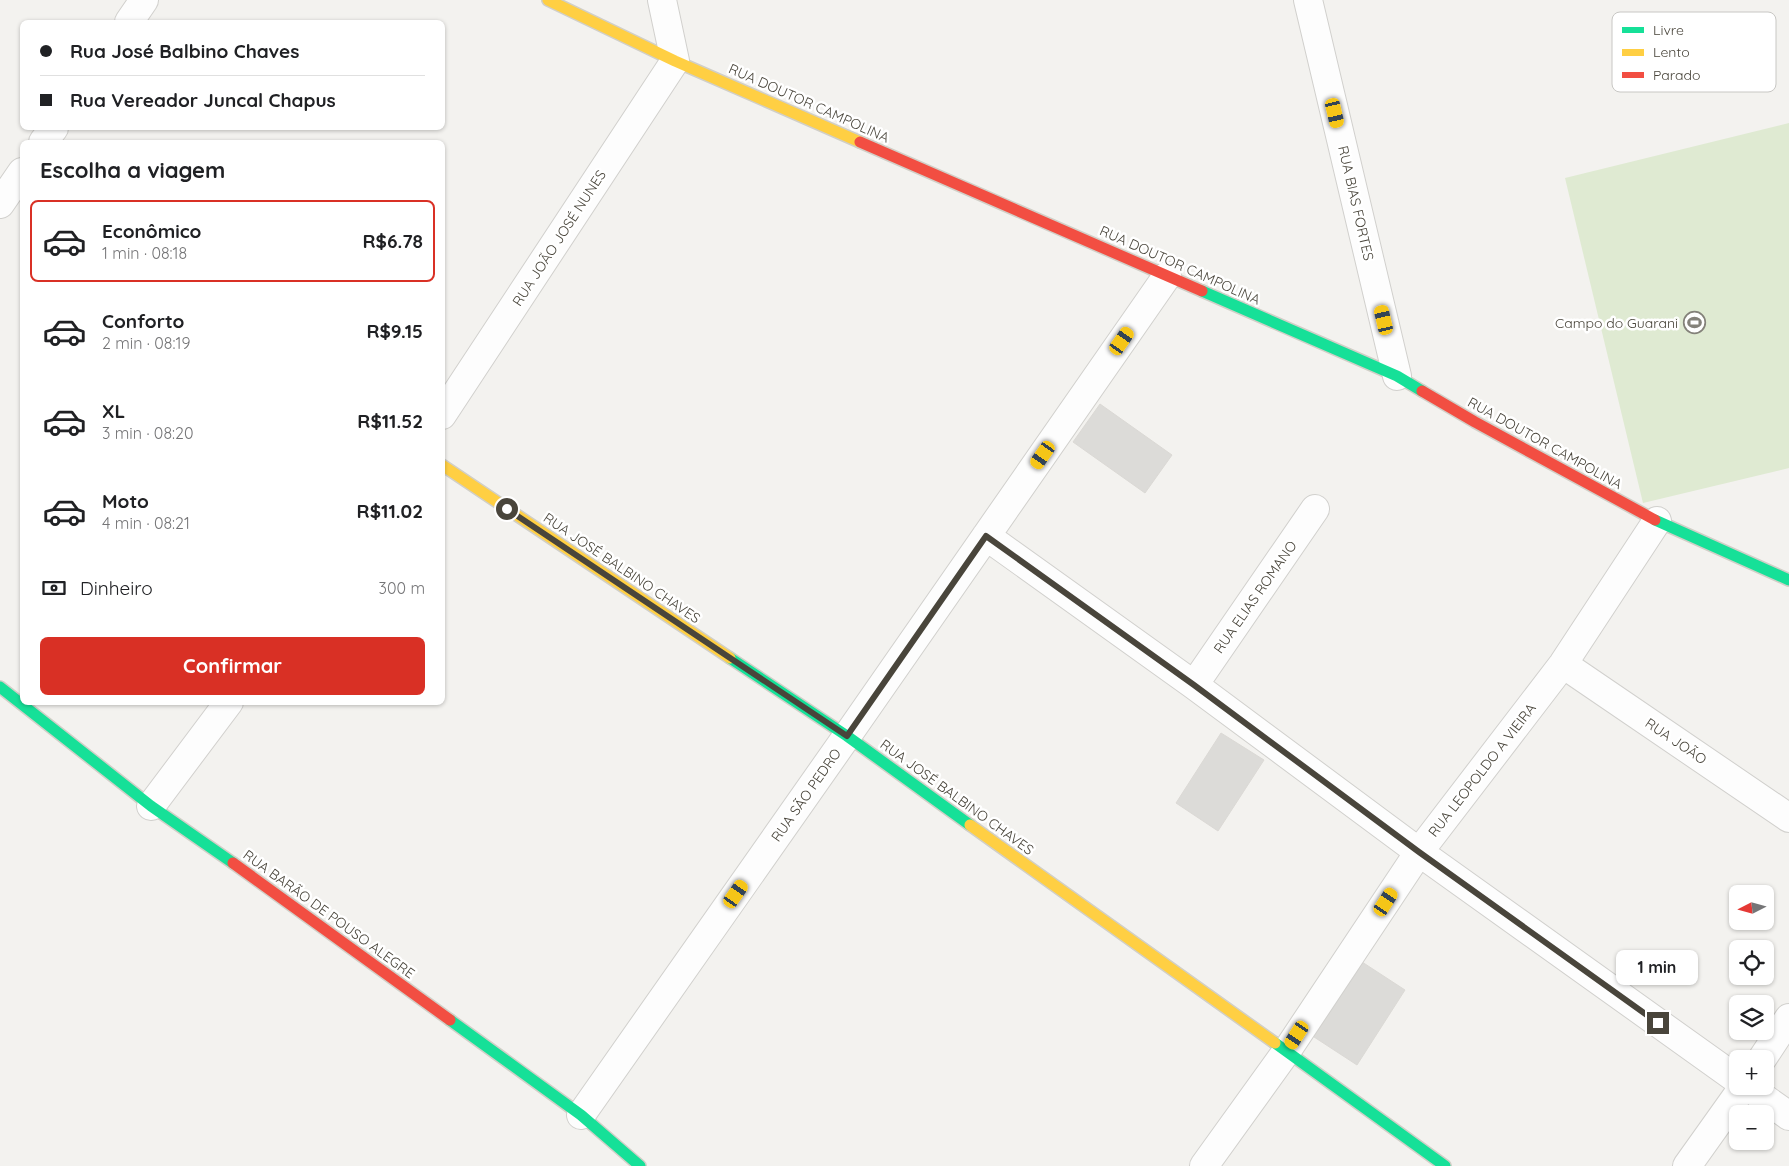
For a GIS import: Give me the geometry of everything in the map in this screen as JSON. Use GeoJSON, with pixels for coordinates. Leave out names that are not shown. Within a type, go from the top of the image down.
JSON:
{"type":"FeatureCollection","features":[{"type":"Feature","properties":{"kind":"street"},"geometry":{"type":"LineString","coordinates":[[129,20],[144,0]]}},
{"type":"Feature","properties":{"kind":"street","name":"RUA DOUTOR CAMPOLINA"},"geometry":{"type":"LineString","coordinates":[[548,0],[675,61],[1397,376],[1475,422],[1657,521],[1789,580]]}},
{"type":"Feature","properties":{"kind":"street"},"geometry":{"type":"LineString","coordinates":[[662,0],[675,61]]}},
{"type":"Feature","properties":{"kind":"street","name":"RUA BIAS FORTES"},"geometry":{"type":"LineString","coordinates":[[1308,0],[1397,376]]}},
{"type":"Feature","properties":{"kind":"street","name":"RUA JOÃO JOSÉ NUNES"},"geometry":{"type":"LineString","coordinates":[[445,410],[675,61]]}},
{"type":"Feature","properties":{"kind":"street"},"geometry":{"type":"LineString","coordinates":[[45,140],[52,130]]}},
{"type":"Feature","properties":{"kind":"street"},"geometry":{"type":"LineString","coordinates":[[0,204],[20,175]]}},
{"type":"Feature","properties":{"kind":"street","name":"RUA SÃO PEDRO"},"geometry":{"type":"LineString","coordinates":[[581,1115],[1167,276]]}},
{"type":"Feature","properties":{"kind":"street","name":"RUA JOSÉ BALBINO CHAVES"},"geometry":{"type":"LineString","coordinates":[[445,468],[847,736],[1445,1166]]}},
{"type":"Feature","properties":{"kind":"street","name":"RUA ELIAS ROMANO"},"geometry":{"type":"LineString","coordinates":[[1194,685],[1315,509]]}},
{"type":"Feature","properties":{"kind":"street","name":"RUA LEOPOLDO A VIEIRA"},"geometry":{"type":"LineString","coordinates":[[1204,1166],[1286,1052],[1419,852],[1563,664],[1657,521]]}},
{"type":"Feature","properties":{"kind":"street"},"geometry":{"type":"LineString","coordinates":[[986,536],[1194,685],[1419,852],[1729,1074]]}},
{"type":"Feature","properties":{"kind":"street","name":"RUA JOÃO"},"geometry":{"type":"LineString","coordinates":[[1563,664],[1789,818]]}},
{"type":"Feature","properties":{"kind":"street","name":"RUA BARÃO DE POUSO ALEGRE"},"geometry":{"type":"LineString","coordinates":[[0,688],[20,704]]}},
{"type":"Feature","properties":{"kind":"street","name":"RUA BARÃO DE POUSO ALEGRE"},"geometry":{"type":"LineString","coordinates":[[22,705],[151,806],[200,839],[581,1115],[640,1166]]}},
{"type":"Feature","properties":{"kind":"street"},"geometry":{"type":"LineString","coordinates":[[151,806],[227,705]]}},
{"type":"Feature","properties":{"kind":"street"},"geometry":{"type":"LineString","coordinates":[[1768,1050],[1789,1018]]}},
{"type":"Feature","properties":{"kind":"street"},"geometry":{"type":"LineString","coordinates":[[1687,1166],[1738,1095]]}},
{"type":"Feature","properties":{"kind":"street"},"geometry":{"type":"LineString","coordinates":[[1758,1095],[1789,1116]]}},
{"type":"Feature","properties":{"kind":"green space","name":"Campo do Guarani"},"geometry":{"type":"Polygon","coordinates":[[[1789,123],[1789,468],[1643,503],[1565,178],[1789,123]]]}},
{"type":"Feature","properties":{"kind":"building"},"geometry":{"type":"Polygon","coordinates":[[[1100,404],[1172,455],[1145,493],[1073,442],[1100,404]]]}},
{"type":"Feature","properties":{"kind":"building"},"geometry":{"type":"Polygon","coordinates":[[[1221,733],[1264,760],[1218,831],[1176,803],[1221,733]]]}},
{"type":"Feature","properties":{"kind":"building"},"geometry":{"type":"Polygon","coordinates":[[[1359,960],[1405,990],[1357,1065],[1311,1035],[1359,960]]]}},
{"type":"Feature","properties":{"kind":"traffic: fast"},"geometry":{"type":"LineString","coordinates":[[1202,291],[1397,376],[1422,391]]}},
{"type":"Feature","properties":{"kind":"traffic: fast"},"geometry":{"type":"LineString","coordinates":[[1655,520],[1789,580]]}},
{"type":"Feature","properties":{"kind":"traffic: fast"},"geometry":{"type":"LineString","coordinates":[[730,658],[847,736],[970,825]]}},
{"type":"Feature","properties":{"kind":"traffic: fast"},"geometry":{"type":"LineString","coordinates":[[0,687],[20,703]]}},
{"type":"Feature","properties":{"kind":"traffic: fast"},"geometry":{"type":"LineString","coordinates":[[23,705],[151,806],[233,863]]}},
{"type":"Feature","properties":{"kind":"traffic: fast"},"geometry":{"type":"LineString","coordinates":[[450,1020],[581,1115],[640,1166]]}},
{"type":"Feature","properties":{"kind":"traffic: fast"},"geometry":{"type":"LineString","coordinates":[[1275,1043],[1445,1166]]}},
{"type":"Feature","properties":{"kind":"traffic: slow"},"geometry":{"type":"LineString","coordinates":[[548,0],[675,61],[860,142]]}},
{"type":"Feature","properties":{"kind":"traffic: slow"},"geometry":{"type":"LineString","coordinates":[[445,467],[730,658]]}},
{"type":"Feature","properties":{"kind":"traffic: slow"},"geometry":{"type":"LineString","coordinates":[[970,825],[1275,1043]]}},
{"type":"Feature","properties":{"kind":"traffic: jam"},"geometry":{"type":"LineString","coordinates":[[860,142],[1202,291]]}},
{"type":"Feature","properties":{"kind":"traffic: jam"},"geometry":{"type":"LineString","coordinates":[[1422,391],[1655,520]]}},
{"type":"Feature","properties":{"kind":"traffic: jam"},"geometry":{"type":"LineString","coordinates":[[233,863],[450,1020]]}},
{"type":"Feature","properties":{"kind":"place","name":"Campo do Guarani"},"geometry":{"type":"Point","coordinates":[1694,323]}},
{"type":"Feature","properties":{"kind":"route"},"geometry":{"type":"LineString","coordinates":[[507,509],[847,736],[986,536],[1194,685],[1419,852],[1658,1023]]}}]}
